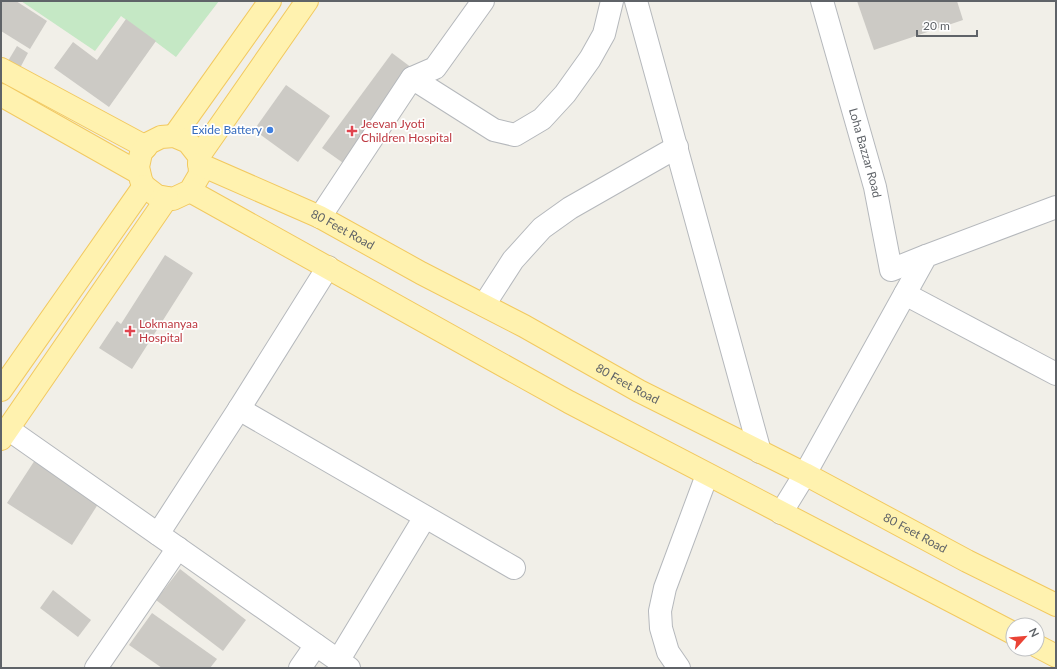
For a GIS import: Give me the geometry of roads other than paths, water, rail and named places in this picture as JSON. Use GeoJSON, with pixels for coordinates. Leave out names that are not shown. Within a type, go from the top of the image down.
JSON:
{"type":"FeatureCollection","features":[{"type":"Feature","properties":{"kind":"main road"},"geometry":{"type":"LineString","coordinates":[[174,136],[270,1]]}},
{"type":"Feature","properties":{"kind":"main road"},"geometry":{"type":"LineString","coordinates":[[199,160],[307,1]]}},
{"type":"Feature","properties":{"kind":"main road"},"geometry":{"type":"LineString","coordinates":[[1,69],[146,147]]}},
{"type":"Feature","properties":{"kind":"main road"},"geometry":{"type":"LineString","coordinates":[[1,95],[141,179],[157,196],[173,199],[190,191],[200,174],[199,160],[188,142],[174,136],[161,137],[149,143],[141,153],[138,167],[141,179],[1,390]]}},
{"type":"Feature","properties":{"kind":"main road","name":"80 Feet Road"},"geometry":{"type":"LineString","coordinates":[[199,160],[320,217],[524,326],[639,391],[805,474],[967,561],[1056,605]]}},
{"type":"Feature","properties":{"kind":"main road"},"geometry":{"type":"LineString","coordinates":[[190,191],[569,402],[1005,629]]}},
{"type":"Feature","properties":{"kind":"main road"},"geometry":{"type":"LineString","coordinates":[[5,434],[167,198]]}},
{"type":"Feature","properties":{"kind":"main road"},"geometry":{"type":"LineString","coordinates":[[1045,650],[1056,656]]}},
{"type":"Feature","properties":{"kind":"street"},"geometry":{"type":"LineString","coordinates":[[320,217],[412,78],[435,68],[483,1]]}},
{"type":"Feature","properties":{"kind":"street"},"geometry":{"type":"LineString","coordinates":[[412,78],[494,130],[515,135],[542,119],[566,94],[590,59],[604,34],[612,1]]}},
{"type":"Feature","properties":{"kind":"street"},"geometry":{"type":"LineString","coordinates":[[636,1],[760,452]]}},
{"type":"Feature","properties":{"kind":"street","name":"Loha Bazzar Road"},"geometry":{"type":"LineString","coordinates":[[822,1],[875,187],[891,270],[926,256]]}},
{"type":"Feature","properties":{"kind":"street"},"geometry":{"type":"LineString","coordinates":[[484,305],[513,260],[542,228],[570,208],[677,147]]}},
{"type":"Feature","properties":{"kind":"street"},"geometry":{"type":"LineString","coordinates":[[781,513],[805,474],[926,256],[1056,207]]}},
{"type":"Feature","properties":{"kind":"street"},"geometry":{"type":"LineString","coordinates":[[158,534],[328,267]]}},
{"type":"Feature","properties":{"kind":"street"},"geometry":{"type":"LineString","coordinates":[[905,294],[1056,374]]}},
{"type":"Feature","properties":{"kind":"street"},"geometry":{"type":"LineString","coordinates":[[239,409],[514,568]]}},
{"type":"Feature","properties":{"kind":"street"},"geometry":{"type":"LineString","coordinates":[[5,434],[158,534],[344,664],[425,517]]}},
{"type":"Feature","properties":{"kind":"street"},"geometry":{"type":"LineString","coordinates":[[679,668],[668,652],[661,628],[660,611],[665,588],[707,475]]}},
{"type":"Feature","properties":{"kind":"street"},"geometry":{"type":"LineString","coordinates":[[96,668],[178,548]]}},
{"type":"Feature","properties":{"kind":"street"},"geometry":{"type":"LineString","coordinates":[[300,668],[316,645]]}},
{"type":"Feature","properties":{"kind":"place","name":"Exide Battery"},"geometry":{"type":"Point","coordinates":[270,130]}},
{"type":"Feature","properties":{"kind":"place","name":"Jeevan Jyoti Children Hospital"},"geometry":{"type":"Point","coordinates":[352,131]}},
{"type":"Feature","properties":{"kind":"place","name":"Lokmanyaa Hospital"},"geometry":{"type":"Point","coordinates":[130,331]}}]}
